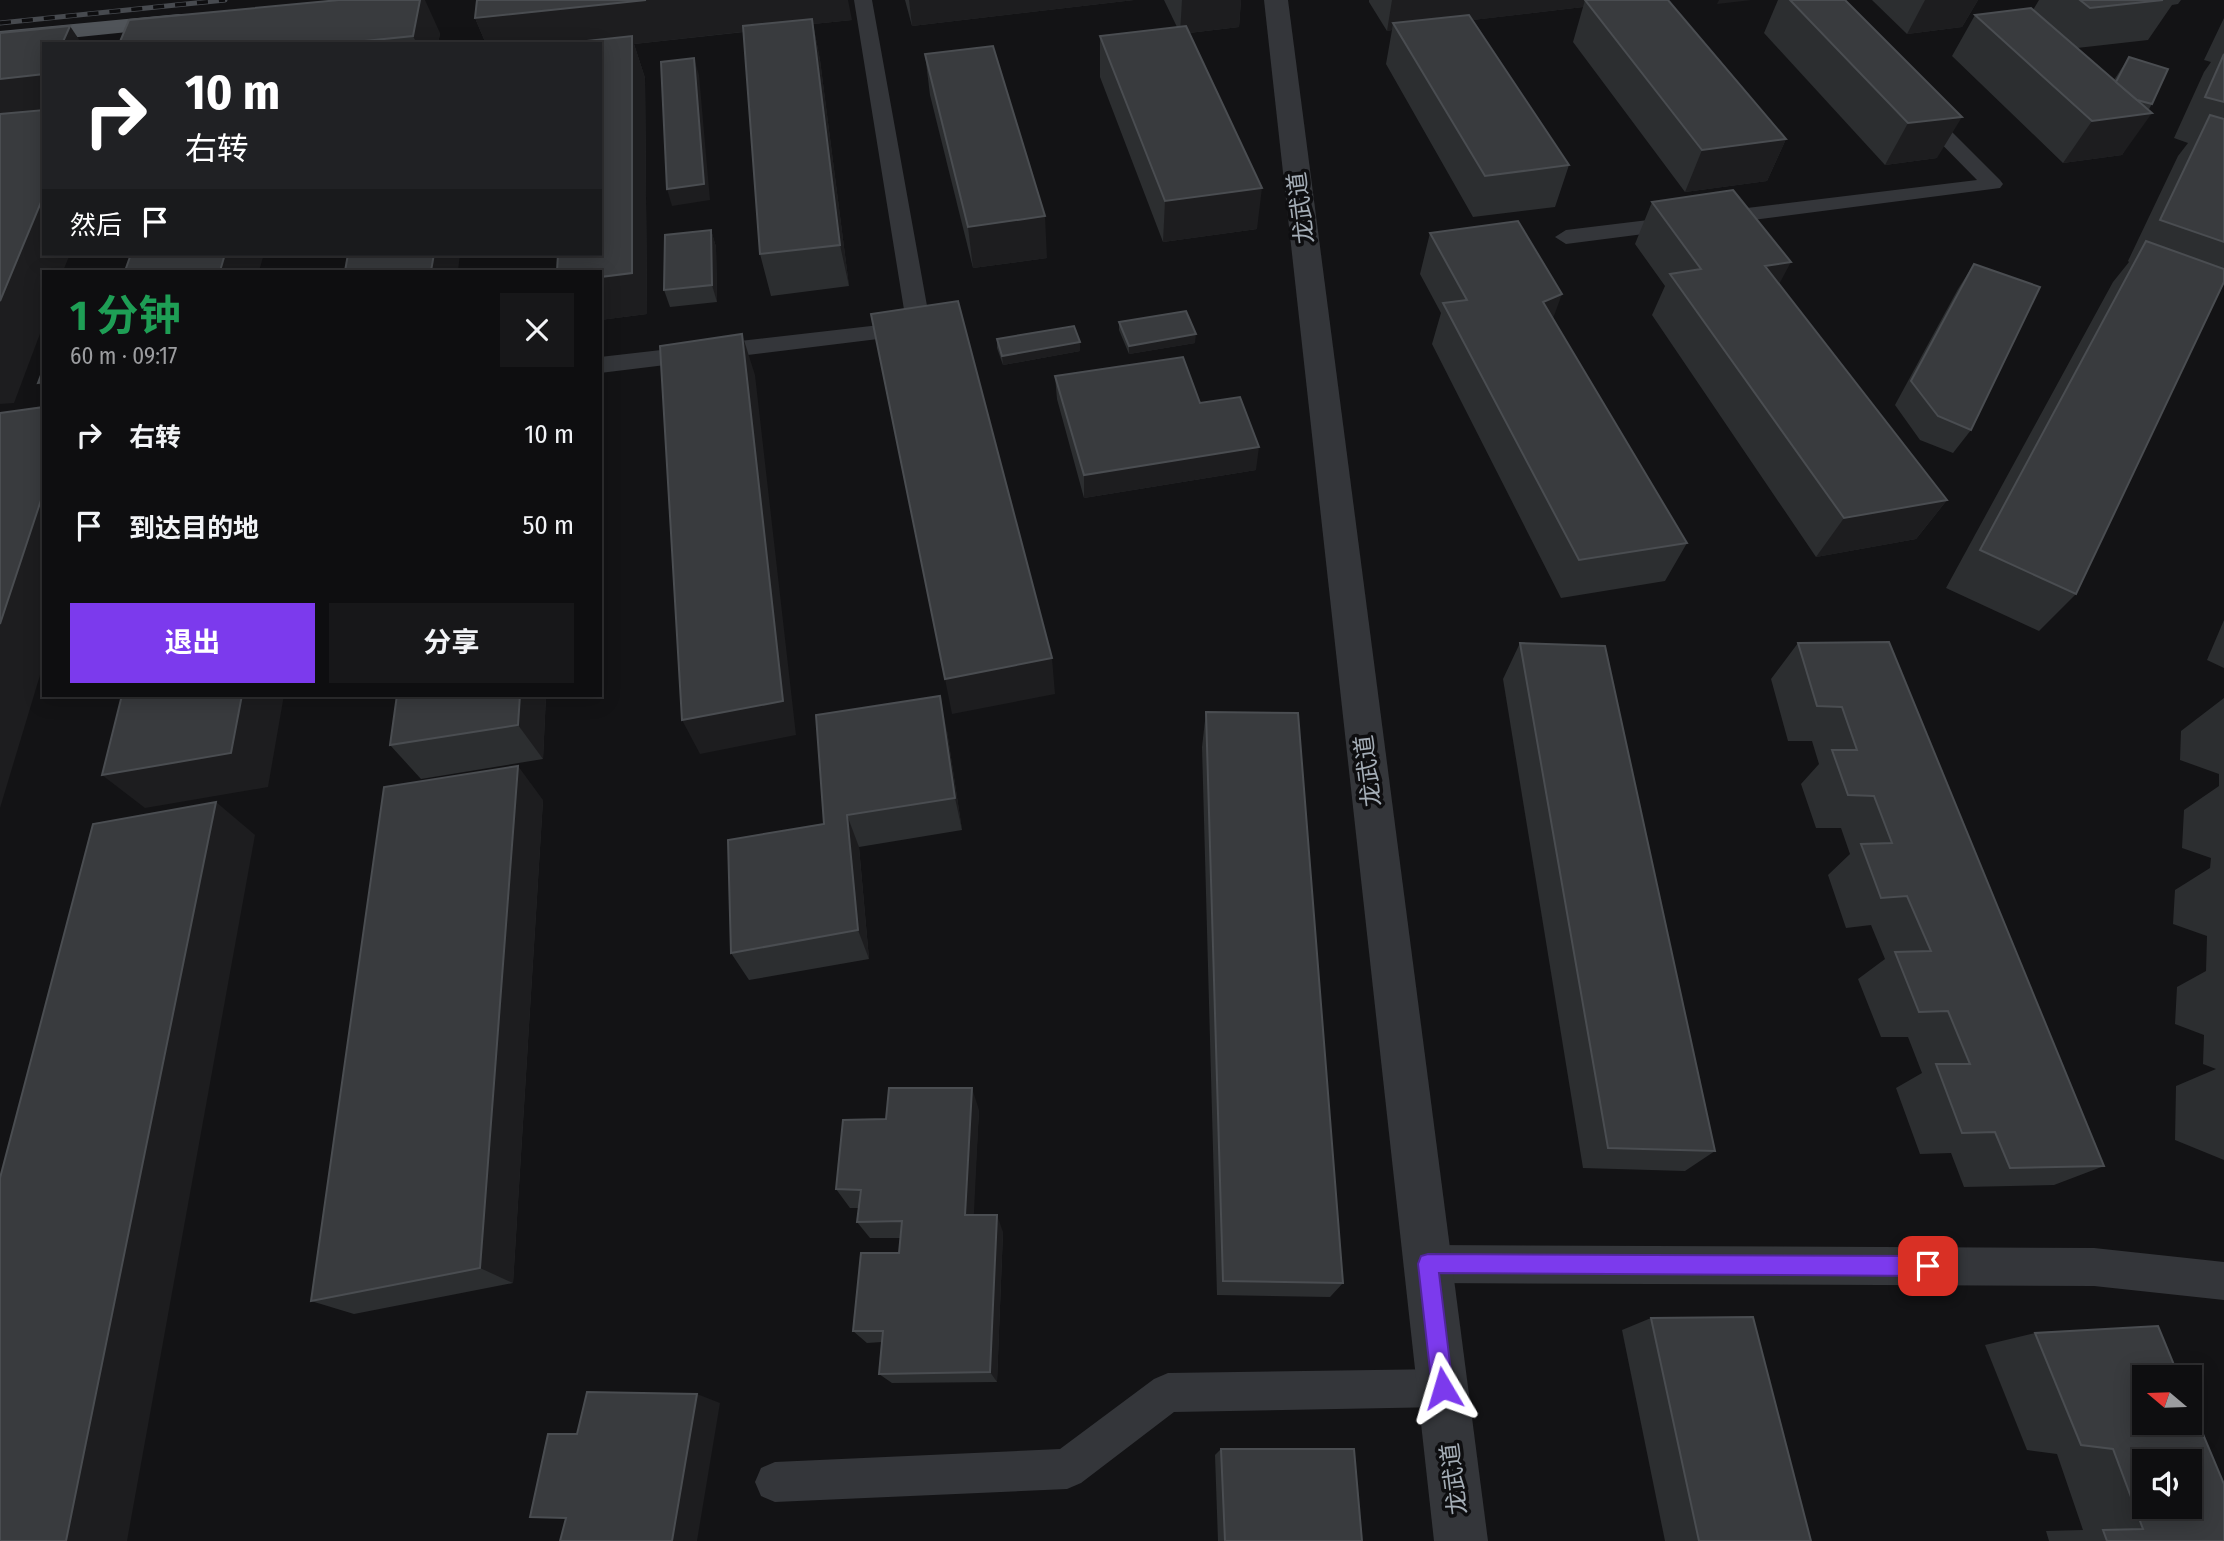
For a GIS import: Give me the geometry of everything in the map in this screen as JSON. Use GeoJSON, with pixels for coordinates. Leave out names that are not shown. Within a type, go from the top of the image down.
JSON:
{"type":"FeatureCollection","features":[{"type":"Feature","properties":{"kind":"main road"},"geometry":{"type":"LineString","coordinates":[[0,38],[202,19]]}},
{"type":"Feature","properties":{"kind":"street","name":"龙武道"},"geometry":{"type":"LineString","coordinates":[[1276,0],[1461,1541]]}},
{"type":"Feature","properties":{"kind":"lane"},"geometry":{"type":"LineString","coordinates":[[602,365],[919,328],[863,0]]}},
{"type":"Feature","properties":{"kind":"lane"},"geometry":{"type":"LineString","coordinates":[[1566,237],[1993,184],[1906,97]]}},
{"type":"Feature","properties":{"kind":"lane"},"geometry":{"type":"LineString","coordinates":[[1428,1264],[2094,1267],[2224,1281]]}},
{"type":"Feature","properties":{"kind":"lane"},"geometry":{"type":"LineString","coordinates":[[775,1482],[1068,1469],[1168,1393],[1443,1388]]}},
{"type":"Feature","properties":{"kind":"building"},"geometry":{"type":"Polygon","coordinates":[[[339,0],[420,0],[413,36],[354,42],[120,42],[129,20],[339,0]]]}},
{"type":"Feature","properties":{"kind":"building"},"geometry":{"type":"Polygon","coordinates":[[[477,0],[646,0],[475,18],[477,0]]]}},
{"type":"Feature","properties":{"kind":"building"},"geometry":{"type":"Polygon","coordinates":[[[1585,0],[1668,0],[1786,139],[1702,150],[1585,0]]]}},
{"type":"Feature","properties":{"kind":"building"},"geometry":{"type":"Polygon","coordinates":[[[1790,0],[1845,0],[1962,117],[1908,123],[1790,0]]]}},
{"type":"Feature","properties":{"kind":"building"},"geometry":{"type":"Polygon","coordinates":[[[2080,0],[2163,0],[2090,8],[2080,0]]]}},
{"type":"Feature","properties":{"kind":"building"},"geometry":{"type":"Polygon","coordinates":[[[2031,8],[2152,113],[2092,121],[1975,15],[2031,8]]]}},
{"type":"Feature","properties":{"kind":"building"},"geometry":{"type":"Polygon","coordinates":[[[1469,15],[1569,165],[1485,176],[1393,23],[1469,15]]]}},
{"type":"Feature","properties":{"kind":"building"},"geometry":{"type":"Polygon","coordinates":[[[812,19],[840,245],[760,254],[743,26],[812,19]]]}},
{"type":"Feature","properties":{"kind":"building"},"geometry":{"type":"Polygon","coordinates":[[[70,26],[63,42],[42,42],[42,74],[0,79],[0,33],[70,26]]]}},
{"type":"Feature","properties":{"kind":"building"},"geometry":{"type":"Polygon","coordinates":[[[1186,26],[1262,188],[1165,201],[1100,36],[1186,26]]]}},
{"type":"Feature","properties":{"kind":"building"},"geometry":{"type":"Polygon","coordinates":[[[632,36],[632,273],[602,277],[602,270],[557,270],[558,256],[602,256],[602,42],[577,42],[632,36]]]}},
{"type":"Feature","properties":{"kind":"building"},"geometry":{"type":"Polygon","coordinates":[[[993,46],[1045,216],[968,227],[925,54],[993,46]]]}},
{"type":"Feature","properties":{"kind":"building"},"geometry":{"type":"Polygon","coordinates":[[[2224,54],[2224,102],[2205,97],[2224,54]]]}},
{"type":"Feature","properties":{"kind":"building"},"geometry":{"type":"Polygon","coordinates":[[[2129,57],[2168,69],[2152,104],[2137,100],[2116,82],[2129,57]]]}},
{"type":"Feature","properties":{"kind":"building"},"geometry":{"type":"Polygon","coordinates":[[[694,58],[704,184],[667,189],[661,62],[694,58]]]}},
{"type":"Feature","properties":{"kind":"building"},"geometry":{"type":"Polygon","coordinates":[[[42,110],[42,200],[0,301],[0,114],[42,110]]]}},
{"type":"Feature","properties":{"kind":"building"},"geometry":{"type":"Polygon","coordinates":[[[2210,115],[2224,119],[2224,242],[2160,220],[2210,115]]]}},
{"type":"Feature","properties":{"kind":"building"},"geometry":{"type":"Polygon","coordinates":[[[1733,190],[1791,262],[1765,266],[1947,500],[1844,518],[1670,274],[1701,269],[1652,202],[1733,190]]]}},
{"type":"Feature","properties":{"kind":"building"},"geometry":{"type":"Polygon","coordinates":[[[1518,221],[1562,294],[1543,302],[1687,543],[1579,560],[1443,303],[1467,300],[1430,233],[1518,221]]]}},
{"type":"Feature","properties":{"kind":"building"},"geometry":{"type":"Polygon","coordinates":[[[711,230],[712,285],[664,290],[665,235],[711,230]]]}},
{"type":"Feature","properties":{"kind":"building"},"geometry":{"type":"Polygon","coordinates":[[[2146,241],[2224,269],[2224,282],[2076,594],[1980,550],[2146,241]]]}},
{"type":"Feature","properties":{"kind":"building"},"geometry":{"type":"Polygon","coordinates":[[[130,256],[224,256],[220,270],[125,270],[130,256]]]}},
{"type":"Feature","properties":{"kind":"building"},"geometry":{"type":"Polygon","coordinates":[[[348,256],[434,256],[431,270],[345,270],[348,256]]]}},
{"type":"Feature","properties":{"kind":"building"},"geometry":{"type":"Polygon","coordinates":[[[1974,264],[2040,287],[1971,430],[1938,416],[1911,381],[1974,264]]]}},
{"type":"Feature","properties":{"kind":"building"},"geometry":{"type":"Polygon","coordinates":[[[958,301],[1052,658],[945,679],[871,314],[958,301]]]}},
{"type":"Feature","properties":{"kind":"building"},"geometry":{"type":"Polygon","coordinates":[[[1186,311],[1196,334],[1129,346],[1119,322],[1186,311]]]}},
{"type":"Feature","properties":{"kind":"building"},"geometry":{"type":"Polygon","coordinates":[[[1074,326],[1080,342],[1002,356],[997,339],[1074,326]]]}},
{"type":"Feature","properties":{"kind":"building"},"geometry":{"type":"Polygon","coordinates":[[[742,334],[783,701],[682,720],[660,346],[742,334]]]}},
{"type":"Feature","properties":{"kind":"building"},"geometry":{"type":"Polygon","coordinates":[[[1183,357],[1200,403],[1240,397],[1259,447],[1084,475],[1055,376],[1183,357]]]}},
{"type":"Feature","properties":{"kind":"building"},"geometry":{"type":"Polygon","coordinates":[[[42,407],[42,497],[0,624],[0,413],[42,407]]]}},
{"type":"Feature","properties":{"kind":"building"},"geometry":{"type":"Polygon","coordinates":[[[1889,642],[2104,1166],[2010,1168],[1995,1132],[1962,1133],[1936,1064],[1970,1064],[1948,1011],[1919,1012],[1895,952],[1931,951],[1907,896],[1881,898],[1861,844],[1892,843],[1874,796],[1848,795],[1832,750],[1857,750],[1842,707],[1817,706],[1798,643],[1889,642]]]}},
{"type":"Feature","properties":{"kind":"building"},"geometry":{"type":"Polygon","coordinates":[[[1520,643],[1605,646],[1715,1151],[1608,1148],[1520,643]]]}},
{"type":"Feature","properties":{"kind":"building"},"geometry":{"type":"Polygon","coordinates":[[[940,696],[955,798],[847,815],[858,930],[731,953],[728,840],[824,824],[816,715],[940,696]]]}},
{"type":"Feature","properties":{"kind":"building"},"geometry":{"type":"Polygon","coordinates":[[[122,697],[242,697],[231,753],[102,775],[122,697]]]}},
{"type":"Feature","properties":{"kind":"building"},"geometry":{"type":"Polygon","coordinates":[[[397,697],[520,697],[518,725],[390,745],[397,697]]]}},
{"type":"Feature","properties":{"kind":"building"},"geometry":{"type":"Polygon","coordinates":[[[1206,712],[1298,713],[1343,1283],[1223,1281],[1206,712]]]}},
{"type":"Feature","properties":{"kind":"building"},"geometry":{"type":"Polygon","coordinates":[[[518,766],[480,1268],[311,1301],[384,787],[518,766]]]}},
{"type":"Feature","properties":{"kind":"building"},"geometry":{"type":"Polygon","coordinates":[[[216,802],[66,1541],[0,1541],[0,1178],[93,824],[216,802]]]}},
{"type":"Feature","properties":{"kind":"building"},"geometry":{"type":"Polygon","coordinates":[[[889,1088],[972,1088],[965,1215],[997,1215],[990,1372],[879,1374],[883,1331],[853,1331],[861,1253],[899,1253],[902,1221],[857,1222],[861,1190],[836,1189],[843,1120],[886,1119],[889,1088]]]}},
{"type":"Feature","properties":{"kind":"building"},"geometry":{"type":"Polygon","coordinates":[[[1753,1317],[1811,1541],[1699,1541],[1651,1318],[1753,1317]]]}},
{"type":"Feature","properties":{"kind":"building"},"geometry":{"type":"Polygon","coordinates":[[[2158,1326],[2174,1365],[2132,1365],[2132,1435],[2202,1435],[2202,1432],[2224,1484],[2224,1541],[2107,1541],[2103,1530],[2143,1529],[2139,1519],[2202,1519],[2202,1449],[2132,1449],[2132,1500],[2113,1449],[2081,1445],[2035,1333],[2158,1326]]]}},
{"type":"Feature","properties":{"kind":"building"},"geometry":{"type":"Polygon","coordinates":[[[587,1392],[697,1394],[672,1541],[560,1541],[566,1518],[530,1517],[548,1434],[577,1434],[587,1392]]]}},
{"type":"Feature","properties":{"kind":"building"},"geometry":{"type":"Polygon","coordinates":[[[1221,1449],[1354,1449],[1362,1541],[1225,1541],[1221,1449]]]}},
{"type":"Feature","properties":{"kind":"railway"},"geometry":{"type":"LineString","coordinates":[[0,23],[225,0]]}},
{"type":"Feature","properties":{"kind":"route"},"geometry":{"type":"LineString","coordinates":[[1443,1388],[1428,1264],[1928,1266]]}}]}
